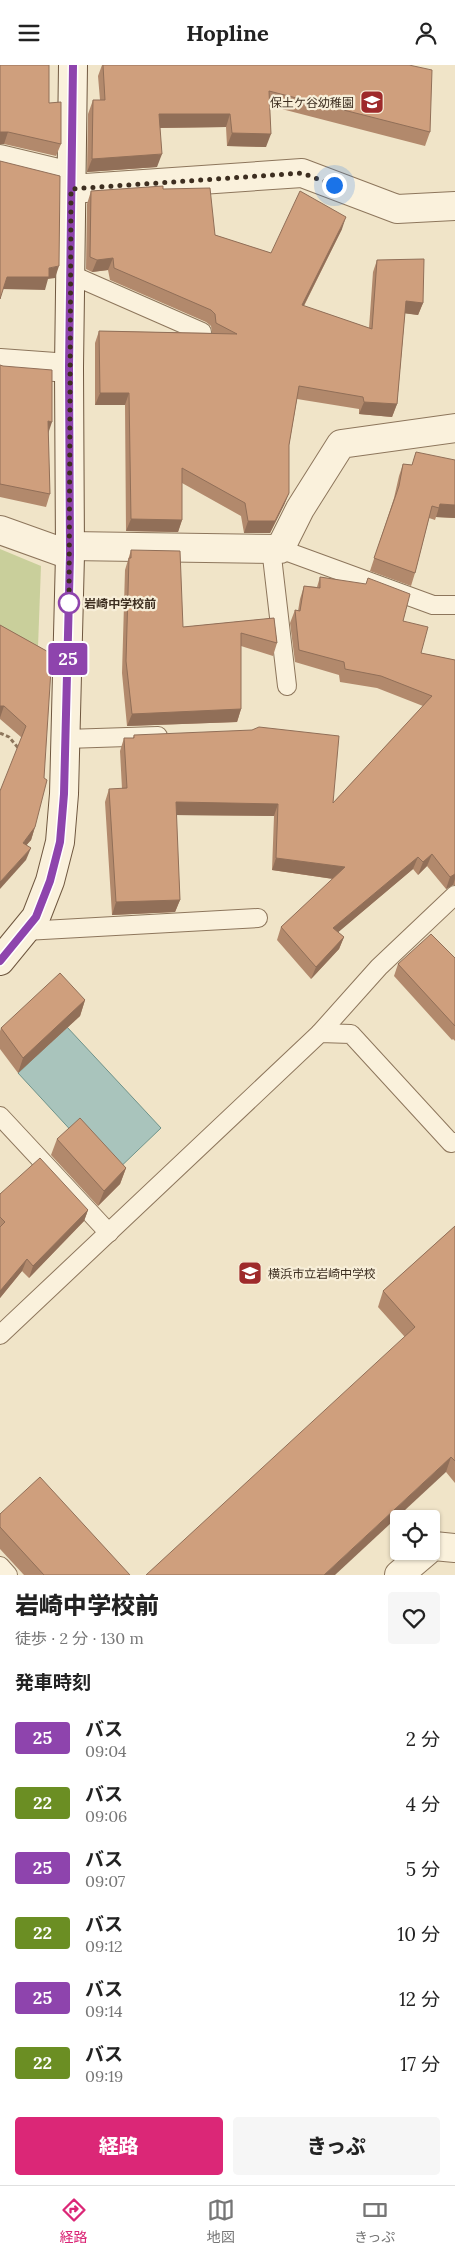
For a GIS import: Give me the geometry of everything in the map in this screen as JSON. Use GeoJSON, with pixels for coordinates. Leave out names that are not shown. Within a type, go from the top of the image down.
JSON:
{"type":"FeatureCollection","features":[{"type":"Feature","properties":{"kind":"street"},"geometry":{"type":"LineString","coordinates":[[0,961],[36,917],[50,881],[60,842],[66,739],[70,550],[69,368],[72,275],[73,65]]}},
{"type":"Feature","properties":{"kind":"street"},"geometry":{"type":"LineString","coordinates":[[0,159],[71,183],[302,173],[398,209],[455,206]]}},
{"type":"Feature","properties":{"kind":"street"},"geometry":{"type":"LineString","coordinates":[[0,363],[69,368]]}},
{"type":"Feature","properties":{"kind":"street"},"geometry":{"type":"LineString","coordinates":[[0,530],[70,550],[275,549],[341,444],[455,428]]}},
{"type":"Feature","properties":{"kind":"street"},"geometry":{"type":"LineString","coordinates":[[440,1546],[455,1547]]}},
{"type":"Feature","properties":{"kind":"street"},"geometry":{"type":"LineString","coordinates":[[399,1575],[416,1560]]}},
{"type":"Feature","properties":{"kind":"lane"},"geometry":{"type":"LineString","coordinates":[[72,275],[202,332]]}},
{"type":"Feature","properties":{"kind":"lane"},"geometry":{"type":"LineString","coordinates":[[287,686],[275,549],[433,605],[455,605]]}},
{"type":"Feature","properties":{"kind":"lane"},"geometry":{"type":"LineString","coordinates":[[66,739],[170,735]]}},
{"type":"Feature","properties":{"kind":"lane"},"geometry":{"type":"LineString","coordinates":[[0,1335],[320,1033],[379,967],[455,895]]}},
{"type":"Feature","properties":{"kind":"lane"},"geometry":{"type":"LineString","coordinates":[[25,931],[258,918]]}},
{"type":"Feature","properties":{"kind":"lane"},"geometry":{"type":"LineString","coordinates":[[320,1033],[351,1034],[451,1143],[455,1142]]}},
{"type":"Feature","properties":{"kind":"lane"},"geometry":{"type":"LineString","coordinates":[[0,1116],[109,1233]]}},
{"type":"Feature","properties":{"kind":"lane"},"geometry":{"type":"LineString","coordinates":[[0,1566],[8,1575]]}},
{"type":"Feature","properties":{"kind":"green space"},"geometry":{"type":"Polygon","coordinates":[[[0,549],[41,566],[38,647],[0,626],[0,549]]]}},
{"type":"Feature","properties":{"kind":"water"},"geometry":{"type":"Polygon","coordinates":[[[67,1027],[161,1128],[112,1175],[18,1073],[67,1027]]]}},
{"type":"Feature","properties":{"kind":"building"},"geometry":{"type":"Polygon","coordinates":[[[0,65],[49,65],[49,103],[61,102],[61,144],[8,132],[0,132],[0,65]]]}},
{"type":"Feature","properties":{"kind":"building"},"geometry":{"type":"Polygon","coordinates":[[[103,65],[409,65],[432,70],[430,132],[269,91],[271,134],[232,133],[230,114],[159,114],[162,154],[92,159],[93,100],[105,100],[103,65]]]}},
{"type":"Feature","properties":{"kind":"building"},"geometry":{"type":"Polygon","coordinates":[[[0,161],[60,176],[59,266],[49,268],[49,277],[7,277],[0,299],[0,161]]]}},
{"type":"Feature","properties":{"kind":"building"},"geometry":{"type":"Polygon","coordinates":[[[163,186],[163,189],[210,188],[215,235],[271,253],[300,191],[346,217],[302,305],[372,329],[377,260],[424,259],[423,303],[406,301],[397,404],[364,402],[363,397],[299,386],[289,445],[289,493],[275,521],[248,521],[245,503],[182,468],[182,520],[131,519],[129,393],[100,393],[99,331],[237,334],[216,323],[215,314],[211,310],[114,268],[113,258],[97,260],[90,257],[91,191],[163,186]]]}},
{"type":"Feature","properties":{"kind":"building"},"geometry":{"type":"Polygon","coordinates":[[[0,365],[52,370],[52,422],[48,421],[50,494],[0,484],[0,365]]]}},
{"type":"Feature","properties":{"kind":"building"},"geometry":{"type":"Polygon","coordinates":[[[416,452],[455,460],[455,505],[440,504],[439,508],[432,506],[415,573],[374,558],[399,486],[403,464],[412,465],[416,452]]]}},
{"type":"Feature","properties":{"kind":"building"},"geometry":{"type":"Polygon","coordinates":[[[131,550],[180,551],[183,627],[274,618],[277,643],[241,633],[241,709],[132,714],[126,661],[129,558],[131,558],[131,550]]]}},
{"type":"Feature","properties":{"kind":"building"},"geometry":{"type":"Polygon","coordinates":[[[320,577],[366,584],[368,578],[410,594],[403,621],[428,627],[421,653],[455,660],[455,874],[450,877],[432,854],[423,862],[418,857],[333,928],[344,937],[316,967],[281,927],[345,867],[276,858],[278,804],[176,802],[180,900],[116,902],[109,789],[127,788],[124,738],[134,738],[134,735],[252,730],[259,727],[339,736],[333,803],[432,696],[381,676],[345,669],[344,662],[299,650],[295,610],[300,611],[304,586],[320,588],[320,577]]]}},
{"type":"Feature","properties":{"kind":"building"},"geometry":{"type":"Polygon","coordinates":[[[0,625],[52,654],[44,778],[47,780],[35,827],[23,843],[31,848],[0,882],[0,791],[26,726],[4,706],[0,706],[0,625]]]}},
{"type":"Feature","properties":{"kind":"building"},"geometry":{"type":"Polygon","coordinates":[[[431,934],[455,958],[455,1026],[398,964],[431,934]]]}},
{"type":"Feature","properties":{"kind":"building"},"geometry":{"type":"Polygon","coordinates":[[[60,973],[85,1000],[23,1058],[1,1028],[60,973]]]}},
{"type":"Feature","properties":{"kind":"building"},"geometry":{"type":"Polygon","coordinates":[[[80,1118],[126,1168],[104,1191],[57,1139],[80,1118]]]}},
{"type":"Feature","properties":{"kind":"building"},"geometry":{"type":"Polygon","coordinates":[[[40,1158],[88,1210],[33,1266],[27,1259],[0,1291],[0,1227],[5,1222],[0,1217],[0,1194],[40,1158]]]}},
{"type":"Feature","properties":{"kind":"building"},"geometry":{"type":"Polygon","coordinates":[[[455,1226],[455,1461],[451,1457],[394,1510],[390,1510],[390,1514],[324,1575],[146,1575],[415,1327],[383,1291],[455,1226]]]}},
{"type":"Feature","properties":{"kind":"building"},"geometry":{"type":"Polygon","coordinates":[[[40,1477],[130,1575],[44,1575],[0,1527],[0,1514],[40,1477]]]}},
{"type":"Feature","properties":{"kind":"bus line","name":"25"},"geometry":{"type":"LineString","coordinates":[[0,961],[36,917],[50,881],[60,842],[64,794],[70,555],[69,368],[72,275],[73,65]]}},
{"type":"Feature","properties":{"kind":"place","name":"保土ケ谷幼稚園"},"geometry":{"type":"Point","coordinates":[372,102]}},
{"type":"Feature","properties":{"kind":"place","name":"岩崎中学校前"},"geometry":{"type":"Point","coordinates":[69,603]}},
{"type":"Feature","properties":{"kind":"place","name":"横浜市立岩崎中学校"},"geometry":{"type":"Point","coordinates":[250,1273]}},
{"type":"Feature","properties":{"kind":"route"},"geometry":{"type":"LineString","coordinates":[[69,603],[69,610],[71,189],[302,173],[334,185]]}}]}
